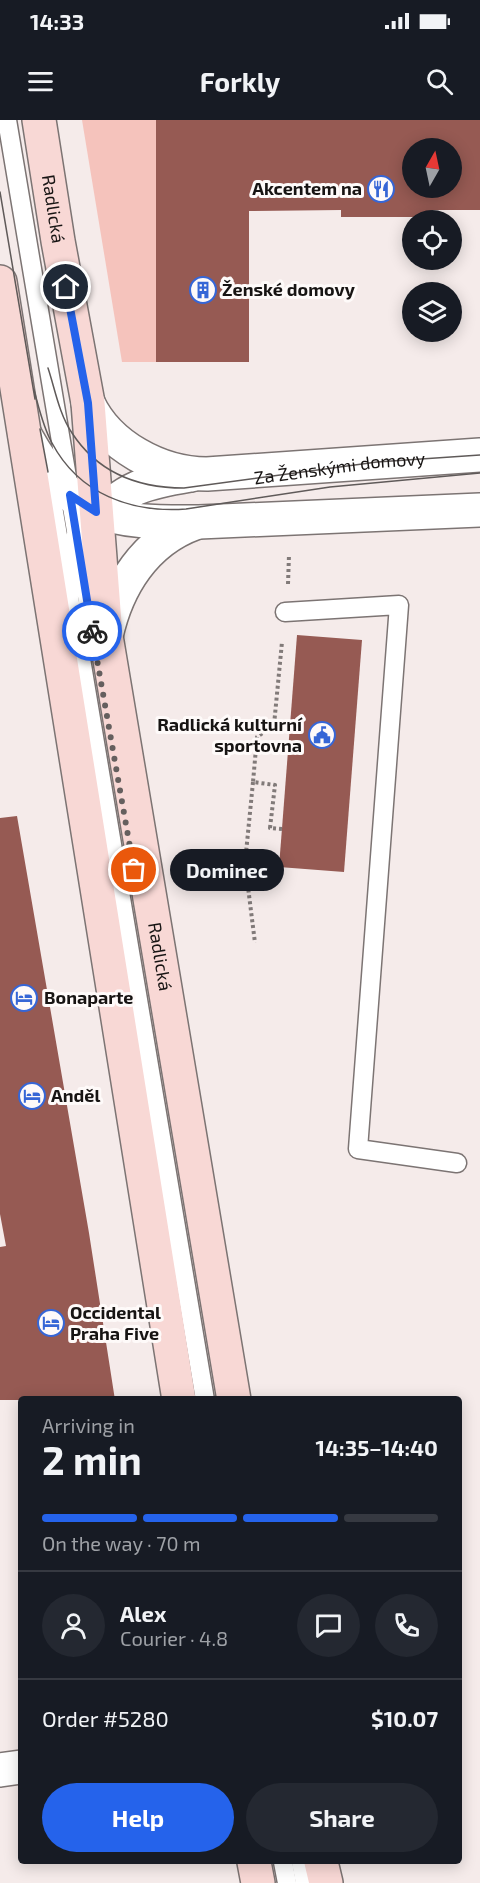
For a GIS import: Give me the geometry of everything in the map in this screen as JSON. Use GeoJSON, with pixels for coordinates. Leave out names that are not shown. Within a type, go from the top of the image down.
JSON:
{"type":"FeatureCollection","features":[{"type":"Feature","properties":{"kind":"main road","name":"Radlická"},"geometry":{"type":"LineString","coordinates":[[39,120],[58,241],[88,403],[89,517],[106,636],[233,1396]]}},
{"type":"Feature","properties":{"kind":"main road"},"geometry":{"type":"LineString","coordinates":[[0,282],[178,1396]]}},
{"type":"Feature","properties":{"kind":"main road"},"geometry":{"type":"LineString","coordinates":[[254,1864],[258,1883]]}},
{"type":"Feature","properties":{"kind":"main road"},"geometry":{"type":"LineString","coordinates":[[321,1864],[326,1883]]}},
{"type":"Feature","properties":{"kind":"street"},"geometry":{"type":"LineString","coordinates":[[88,403],[102,427],[132,450],[154,463],[198,474]]}},
{"type":"Feature","properties":{"kind":"street"},"geometry":{"type":"LineString","coordinates":[[25,435],[48,472],[89,517],[199,522],[480,510]]}},
{"type":"Feature","properties":{"kind":"street","name":"Za Ženskými domovy"},"geometry":{"type":"LineString","coordinates":[[198,474],[480,455]]}},
{"type":"Feature","properties":{"kind":"street"},"geometry":{"type":"LineString","coordinates":[[56,635],[65,577],[89,517],[136,489],[166,479],[198,474]]}},
{"type":"Feature","properties":{"kind":"street"},"geometry":{"type":"LineString","coordinates":[[106,636],[122,590],[146,554],[171,534],[199,522]]}},
{"type":"Feature","properties":{"kind":"street"},"geometry":{"type":"LineString","coordinates":[[0,1770],[18,1767]]}},
{"type":"Feature","properties":{"kind":"lane"},"geometry":{"type":"LineString","coordinates":[[7,120],[89,517],[223,1396]]}},
{"type":"Feature","properties":{"kind":"lane"},"geometry":{"type":"LineString","coordinates":[[48,472],[204,1396]]}},
{"type":"Feature","properties":{"kind":"lane"},"geometry":{"type":"LineString","coordinates":[[285,612],[399,605],[358,1149],[457,1162]]}},
{"type":"Feature","properties":{"kind":"lane"},"geometry":{"type":"LineString","coordinates":[[283,1864],[287,1883]]}},
{"type":"Feature","properties":{"kind":"lane"},"geometry":{"type":"LineString","coordinates":[[301,1864],[305,1883]]}},
{"type":"Feature","properties":{"kind":"path"},"geometry":{"type":"LineString","coordinates":[[255,943],[245,863],[257,737]]}},
{"type":"Feature","properties":{"kind":"path"},"geometry":{"type":"LineString","coordinates":[[253,782],[275,784],[270,828],[282,830]]}},
{"type":"Feature","properties":{"kind":"shaded area"},"geometry":{"type":"Polygon","coordinates":[[[82,120],[156,120],[156,362],[122,362],[82,120]]]}},
{"type":"Feature","properties":{"kind":"building","name":"Ženské domovy"},"geometry":{"type":"Polygon","coordinates":[[[156,120],[480,120],[480,210],[402,210],[402,217],[341,217],[341,210],[249,211],[249,362],[156,362],[156,120]]]}},
{"type":"Feature","properties":{"kind":"building","name":"Radlická kulturní sportovna"},"geometry":{"type":"Polygon","coordinates":[[[297,635],[362,640],[344,872],[279,867],[297,635]]]}},
{"type":"Feature","properties":{"kind":"building"},"geometry":{"type":"Polygon","coordinates":[[[17,816],[89,1233],[114,1396],[18,1396],[18,1400],[0,1400],[0,1247],[6,1246],[0,1214],[0,818],[17,816]]]}},
{"type":"Feature","properties":{"kind":"tram line"},"geometry":{"type":"LineString","coordinates":[[0,192],[35,399]]}},
{"type":"Feature","properties":{"kind":"tram line"},"geometry":{"type":"LineString","coordinates":[[48,368],[64,418],[82,447],[107,468],[135,481],[151,485],[184,488],[377,462],[480,455]]}},
{"type":"Feature","properties":{"kind":"tram line"},"geometry":{"type":"LineString","coordinates":[[34,390],[49,437],[63,461],[77,475],[108,497],[146,508],[186,509],[330,487],[480,473]]}},
{"type":"Feature","properties":{"kind":"tram line"},"geometry":{"type":"LineString","coordinates":[[40,429],[48,472]]}},
{"type":"Feature","properties":{"kind":"way so far"},"geometry":{"type":"LineString","coordinates":[[92,631],[134,870]]}},
{"type":"Feature","properties":{"kind":"place","name":"Akcentem na"},"geometry":{"type":"Point","coordinates":[381,189]}},
{"type":"Feature","properties":{"kind":"place","name":"Ženské domovy"},"geometry":{"type":"Point","coordinates":[203,290]}},
{"type":"Feature","properties":{"kind":"place","name":"Radlická kulturní sportovna"},"geometry":{"type":"Point","coordinates":[322,735]}},
{"type":"Feature","properties":{"kind":"place","name":"Dominec"},"geometry":{"type":"Point","coordinates":[134,870]}},
{"type":"Feature","properties":{"kind":"place","name":"Bonaparte"},"geometry":{"type":"Point","coordinates":[24,998]}},
{"type":"Feature","properties":{"kind":"place","name":"Anděl"},"geometry":{"type":"Point","coordinates":[32,1096]}},
{"type":"Feature","properties":{"kind":"place","name":"Occidental Praha Five"},"geometry":{"type":"Point","coordinates":[51,1323]}},
{"type":"Feature","properties":{"kind":"route"},"geometry":{"type":"LineString","coordinates":[[66,287],[88,403],[96,512],[82,505],[70,495],[92,631]]}}]}
